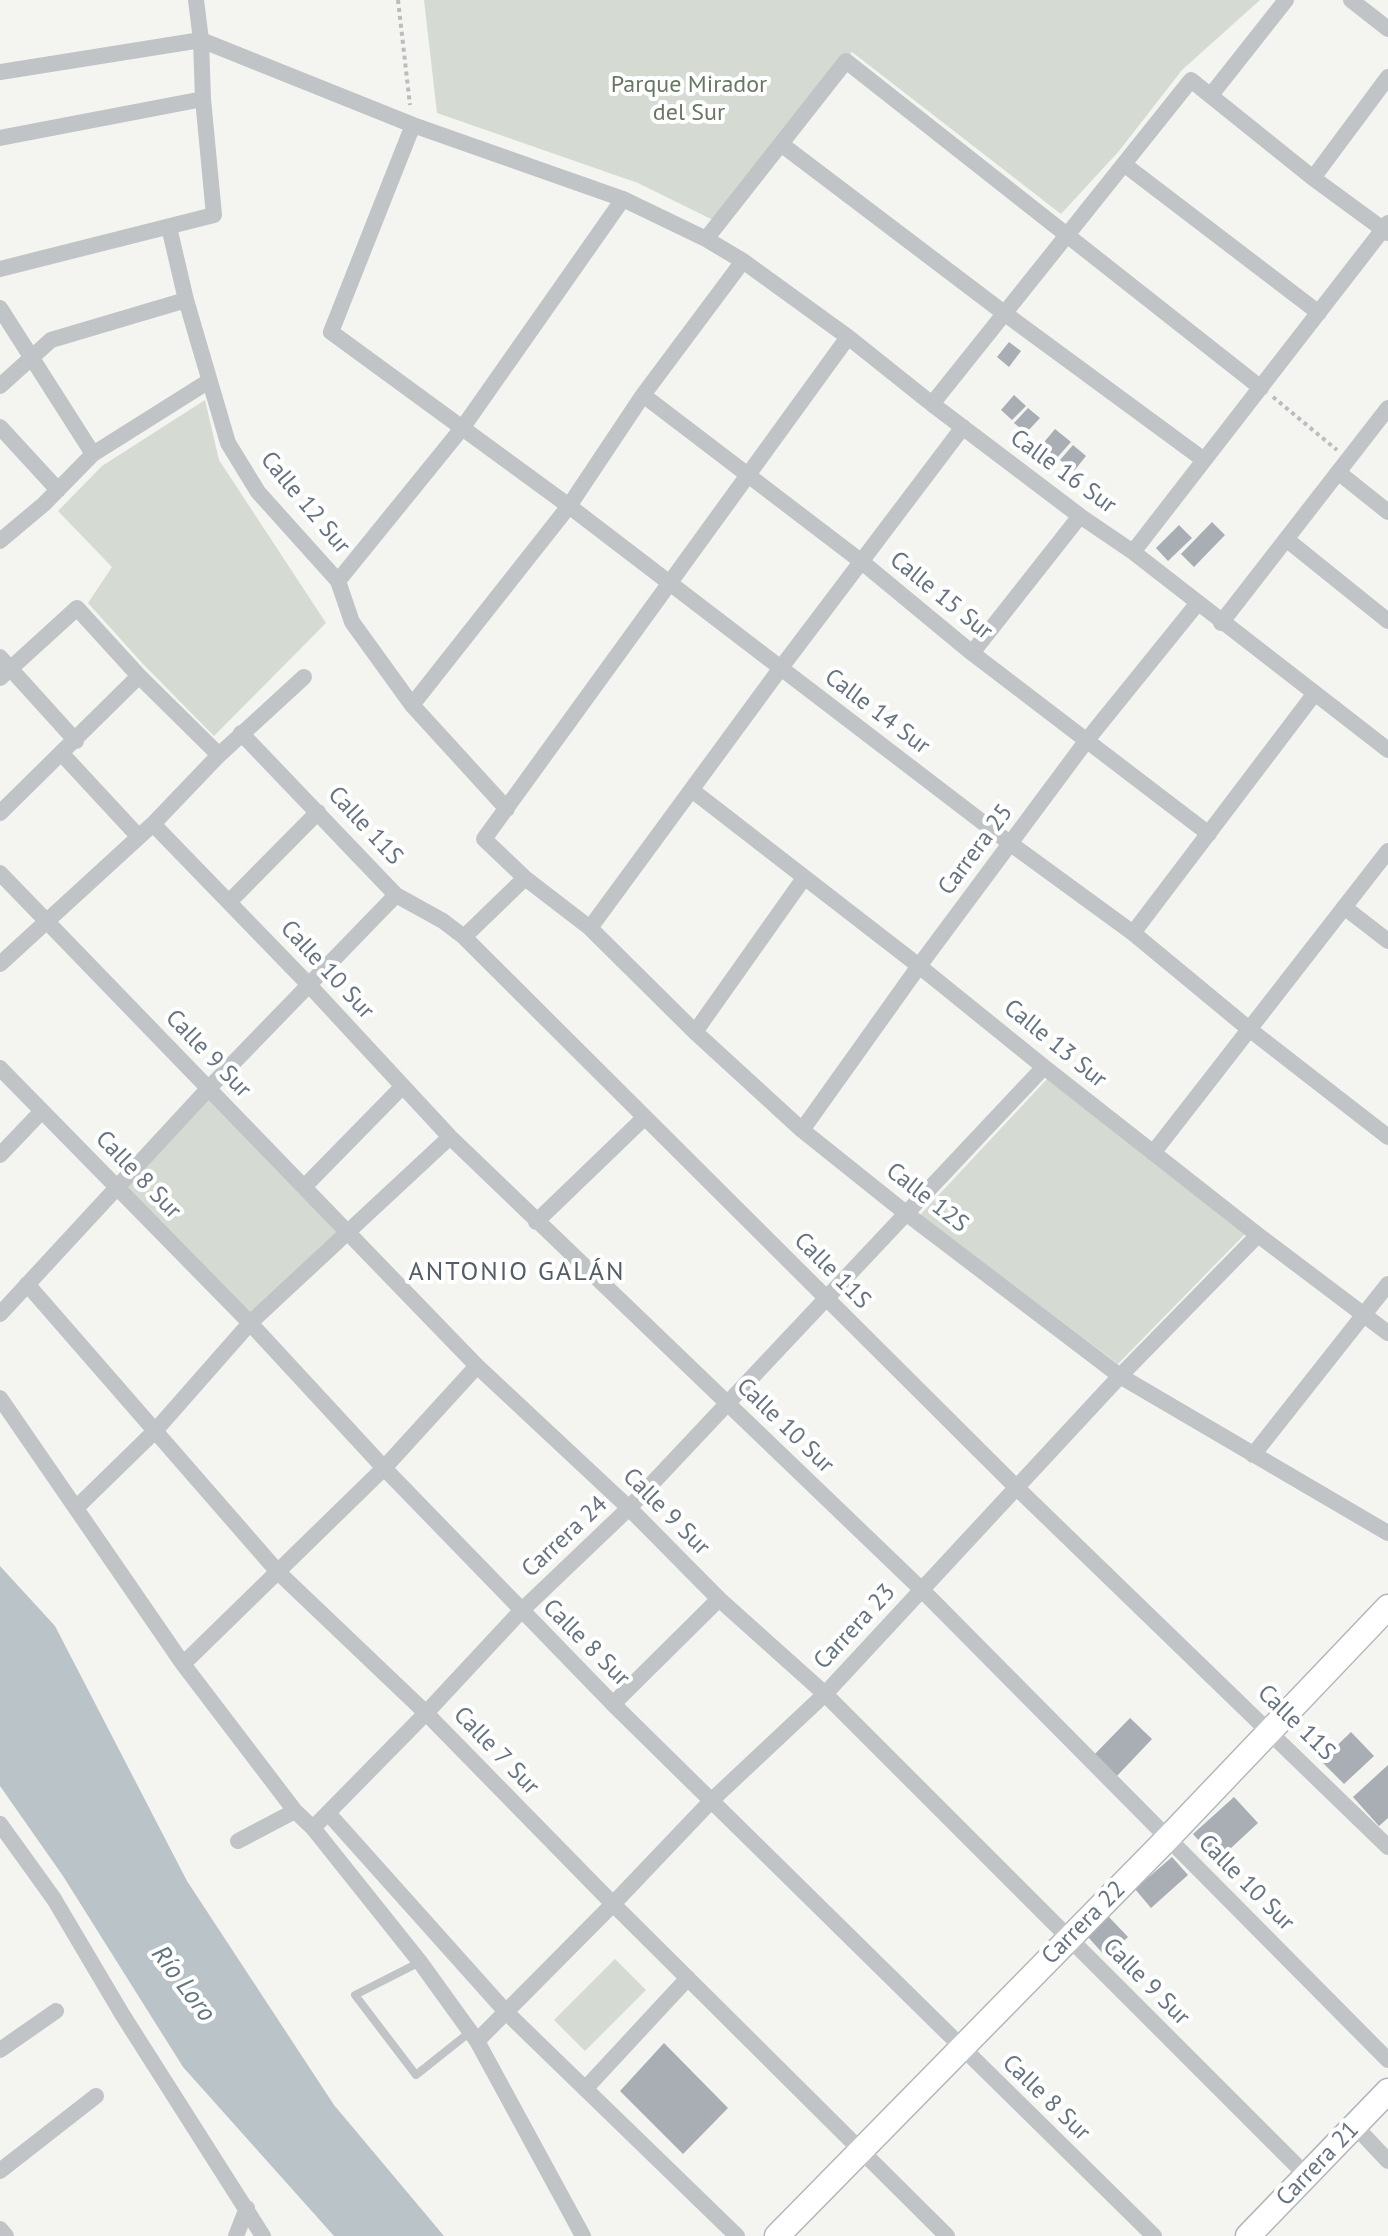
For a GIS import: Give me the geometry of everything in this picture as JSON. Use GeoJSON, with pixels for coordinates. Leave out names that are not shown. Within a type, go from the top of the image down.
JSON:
{"type":"FeatureCollection","features":[{"type":"Feature","properties":{"kind":"street"},"geometry":{"type":"LineString","coordinates":[[0,269],[214,215],[196,0]]}},
{"type":"Feature","properties":{"kind":"street"},"geometry":{"type":"LineString","coordinates":[[1211,95],[1286,0]]}},
{"type":"Feature","properties":{"kind":"street"},"geometry":{"type":"LineString","coordinates":[[1351,0],[1388,29]]}},
{"type":"Feature","properties":{"kind":"street"},"geometry":{"type":"LineString","coordinates":[[0,72],[201,40]]}},
{"type":"Feature","properties":{"kind":"street","name":"Calle 16 Sur"},"geometry":{"type":"LineString","coordinates":[[201,40],[413,125],[623,199],[706,239],[743,261],[848,337],[1080,516],[1133,552],[1388,750]]}},
{"type":"Feature","properties":{"kind":"street"},"geometry":{"type":"LineString","coordinates":[[706,239],[846,61],[1261,388]]}},
{"type":"Feature","properties":{"kind":"street"},"geometry":{"type":"LineString","coordinates":[[1313,178],[1388,77]]}},
{"type":"Feature","properties":{"kind":"street"},"geometry":{"type":"LineString","coordinates":[[932,404],[1191,80],[1313,178],[1386,229],[1133,552]]}},
{"type":"Feature","properties":{"kind":"street"},"geometry":{"type":"LineString","coordinates":[[0,138],[203,99]]}},
{"type":"Feature","properties":{"kind":"street","name":"Calle 14 Sur"},"geometry":{"type":"LineString","coordinates":[[413,125],[331,332],[569,506],[1011,844],[1133,933],[1249,1029],[1388,1137]]}},
{"type":"Feature","properties":{"kind":"street"},"geometry":{"type":"LineString","coordinates":[[781,144],[1204,460]]}},
{"type":"Feature","properties":{"kind":"street"},"geometry":{"type":"LineString","coordinates":[[1125,165],[1319,313]]}},
{"type":"Feature","properties":{"kind":"street"},"geometry":{"type":"LineString","coordinates":[[338,581],[463,427],[623,199]]}},
{"type":"Feature","properties":{"kind":"street","name":"Calle 12 Sur"},"geometry":{"type":"LineString","coordinates":[[169,227],[186,300],[228,443],[258,492],[338,581],[352,622],[412,705],[507,809]]}},
{"type":"Feature","properties":{"kind":"street"},"geometry":{"type":"LineString","coordinates":[[412,705],[569,506],[643,395],[743,261]]}},
{"type":"Feature","properties":{"kind":"street"},"geometry":{"type":"LineString","coordinates":[[0,386],[51,340],[186,300]]}},
{"type":"Feature","properties":{"kind":"street"},"geometry":{"type":"LineString","coordinates":[[0,308],[93,454]]}},
{"type":"Feature","properties":{"kind":"street"},"geometry":{"type":"LineString","coordinates":[[507,809],[848,337]]}},
{"type":"Feature","properties":{"kind":"street"},"geometry":{"type":"LineString","coordinates":[[0,541],[93,454],[209,381]]}},
{"type":"Feature","properties":{"kind":"street","name":"Calle 15 Sur"},"geometry":{"type":"LineString","coordinates":[[643,395],[1209,834]]}},
{"type":"Feature","properties":{"kind":"street"},"geometry":{"type":"LineString","coordinates":[[1221,623],[1388,408]]}},
{"type":"Feature","properties":{"kind":"street"},"geometry":{"type":"LineString","coordinates":[[0,427],[58,490]]}},
{"type":"Feature","properties":{"kind":"street"},"geometry":{"type":"LineString","coordinates":[[590,928],[963,427]]}},
{"type":"Feature","properties":{"kind":"street"},"geometry":{"type":"LineString","coordinates":[[1343,466],[1388,512]]}},
{"type":"Feature","properties":{"kind":"street"},"geometry":{"type":"LineString","coordinates":[[972,653],[1080,516]]}},
{"type":"Feature","properties":{"kind":"street"},"geometry":{"type":"LineString","coordinates":[[1286,539],[1388,621]]}},
{"type":"Feature","properties":{"kind":"street","name":"Carrera 25"},"geometry":{"type":"LineString","coordinates":[[802,1130],[1087,740],[1197,604]]}},
{"type":"Feature","properties":{"kind":"street"},"geometry":{"type":"LineString","coordinates":[[76,741],[3,668],[77,608],[139,676],[219,755]]}},
{"type":"Feature","properties":{"kind":"street"},"geometry":{"type":"LineString","coordinates":[[0,813],[139,676]]}},
{"type":"Feature","properties":{"kind":"street"},"geometry":{"type":"LineString","coordinates":[[0,964],[153,824],[241,733],[304,677]]}},
{"type":"Feature","properties":{"kind":"street"},"geometry":{"type":"LineString","coordinates":[[1133,933],[1315,693]]}},
{"type":"Feature","properties":{"kind":"street","name":"Calle 11S"},"geometry":{"type":"LineString","coordinates":[[241,733],[396,895],[443,921],[464,937],[1017,1488],[1388,1847]]}},
{"type":"Feature","properties":{"kind":"street"},"geometry":{"type":"LineString","coordinates":[[62,754],[139,837]]}},
{"type":"Feature","properties":{"kind":"street","name":"Calle 13 Sur"},"geometry":{"type":"LineString","coordinates":[[693,791],[1258,1235],[1388,1333]]}},
{"type":"Feature","properties":{"kind":"street","name":"Calle 12S"},"geometry":{"type":"LineString","coordinates":[[507,809],[484,839],[525,878],[590,928],[695,1032],[802,1130],[1120,1376],[1388,1533]]}},
{"type":"Feature","properties":{"kind":"street"},"geometry":{"type":"LineString","coordinates":[[229,902],[318,812]]}},
{"type":"Feature","properties":{"kind":"street","name":"Calle 10 Sur"},"geometry":{"type":"LineString","coordinates":[[153,824],[450,1137],[922,1590],[1388,2060]]}},
{"type":"Feature","properties":{"kind":"street"},"geometry":{"type":"LineString","coordinates":[[1153,1153],[1388,851]]}},
{"type":"Feature","properties":{"kind":"street","name":"Calle 9 Sur"},"geometry":{"type":"LineString","coordinates":[[0,873],[477,1366],[629,1508],[719,1599],[825,1694],[1307,2176]]}},
{"type":"Feature","properties":{"kind":"street"},"geometry":{"type":"LineString","coordinates":[[464,937],[525,878]]}},
{"type":"Feature","properties":{"kind":"street"},"geometry":{"type":"LineString","coordinates":[[695,1032],[804,878]]}},
{"type":"Feature","properties":{"kind":"street"},"geometry":{"type":"LineString","coordinates":[[0,1314],[208,1089],[396,895]]}},
{"type":"Feature","properties":{"kind":"street"},"geometry":{"type":"LineString","coordinates":[[1344,907],[1388,941]]}},
{"type":"Feature","properties":{"kind":"street","name":"Carrera 24"},"geometry":{"type":"LineString","coordinates":[[313,1828],[521,1611],[629,1508],[1044,1067]]}},
{"type":"Feature","properties":{"kind":"street","name":"Calle 8 Sur"},"geometry":{"type":"LineString","coordinates":[[0,1068],[250,1323],[521,1611],[960,2048],[1154,2236]]}},
{"type":"Feature","properties":{"kind":"street"},"geometry":{"type":"LineString","coordinates":[[304,1187],[402,1087]]}},
{"type":"Feature","properties":{"kind":"street"},"geometry":{"type":"LineString","coordinates":[[0,1155],[42,1111]]}},
{"type":"Feature","properties":{"kind":"street"},"geometry":{"type":"LineString","coordinates":[[536,1222],[645,1117]]}},
{"type":"Feature","properties":{"kind":"street"},"geometry":{"type":"LineString","coordinates":[[76,1508],[155,1431],[250,1323],[450,1137]]}},
{"type":"Feature","properties":{"kind":"street","name":"Carrera 23"},"geometry":{"type":"LineString","coordinates":[[474,2036],[507,2013],[712,1800],[825,1694],[1120,1376],[1258,1235]]}},
{"type":"Feature","properties":{"kind":"street","name":"Calle 7 Sur"},"geometry":{"type":"LineString","coordinates":[[27,1284],[278,1572],[426,1713],[947,2236]]}},
{"type":"Feature","properties":{"kind":"street"},"geometry":{"type":"LineString","coordinates":[[1253,1455],[1388,1284]]}},
{"type":"Feature","properties":{"kind":"street"},"geometry":{"type":"LineString","coordinates":[[183,1664],[384,1468],[477,1366]]}},
{"type":"Feature","properties":{"kind":"street"},"geometry":{"type":"LineString","coordinates":[[0,1398],[183,1664],[295,1811],[313,1828],[420,1962],[474,2036],[583,2236]]}},
{"type":"Feature","properties":{"kind":"street"},"geometry":{"type":"LineString","coordinates":[[613,1704],[719,1599]]}},
{"type":"Feature","properties":{"kind":"street","name":"Carrera 22"},"geometry":{"type":"LineString","coordinates":[[777,2236],[1168,1838],[1388,1607]]}},
{"type":"Feature","properties":{"kind":"street"},"geometry":{"type":"LineString","coordinates":[[238,1841],[295,1811]]}},
{"type":"Feature","properties":{"kind":"street"},"geometry":{"type":"LineString","coordinates":[[328,1813],[507,2013],[737,2236]]}},
{"type":"Feature","properties":{"kind":"street"},"geometry":{"type":"LineString","coordinates":[[0,1824],[54,1899],[122,2014],[263,2236]]}},
{"type":"Feature","properties":{"kind":"street"},"geometry":{"type":"LineString","coordinates":[[585,2089],[688,1978]]}},
{"type":"Feature","properties":{"kind":"street"},"geometry":{"type":"LineString","coordinates":[[0,2050],[56,2011]]}},
{"type":"Feature","properties":{"kind":"street","name":"Carrera 21"},"geometry":{"type":"LineString","coordinates":[[1248,2236],[1388,2091]]}},
{"type":"Feature","properties":{"kind":"street"},"geometry":{"type":"LineString","coordinates":[[0,2171],[96,2096]]}},
{"type":"Feature","properties":{"kind":"street"},"geometry":{"type":"LineString","coordinates":[[1355,2126],[1388,2161]]}},
{"type":"Feature","properties":{"kind":"street"},"geometry":{"type":"LineString","coordinates":[[236,2236],[247,2208]]}},
{"type":"Feature","properties":{"kind":"street"},"geometry":{"type":"LineString","coordinates":[[0,2229],[6,2236]]}},
{"type":"Feature","properties":{"kind":"lane"},"geometry":{"type":"LineString","coordinates":[[420,1962],[355,1995],[416,2075],[474,2036]]}},
{"type":"Feature","properties":{"kind":"path"},"geometry":{"type":"LineString","coordinates":[[398,0],[413,125]]}},
{"type":"Feature","properties":{"kind":"path"},"geometry":{"type":"LineString","coordinates":[[1261,388],[1343,466]]}},
{"type":"Feature","properties":{"kind":"green space","name":"Parque Mirador del Sur"},"geometry":{"type":"Polygon","coordinates":[[[424,0],[1260,0],[1182,70],[1119,151],[1061,214],[852,52],[717,222],[638,183],[437,113],[424,0]]]}},
{"type":"Feature","properties":{"kind":"green space"},"geometry":{"type":"Polygon","coordinates":[[[205,400],[219,460],[326,623],[214,736],[88,603],[112,567],[58,511],[102,466],[205,400]]]}},
{"type":"Feature","properties":{"kind":"green space"},"geometry":{"type":"Polygon","coordinates":[[[1047,1079],[1245,1234],[1118,1364],[920,1215],[1047,1079]]]}},
{"type":"Feature","properties":{"kind":"green space"},"geometry":{"type":"Polygon","coordinates":[[[208,1089],[348,1232],[250,1323],[118,1188],[208,1089]]]}},
{"type":"Feature","properties":{"kind":"green space"},"geometry":{"type":"Polygon","coordinates":[[[615,1959],[646,1990],[585,2051],[554,2020],[615,1959]]]}},
{"type":"Feature","properties":{"kind":"water","name":"Río Loro"},"geometry":{"type":"Polygon","coordinates":[[[0,1566],[55,1626],[187,1881],[334,2105],[444,2236],[334,2236],[183,2067],[63,1876],[0,1786],[0,1566]]]}},
{"type":"Feature","properties":{"kind":"building"},"geometry":{"type":"Polygon","coordinates":[[[1009,342],[1021,351],[1009,367],[997,357],[1009,342]]]}},
{"type":"Feature","properties":{"kind":"building"},"geometry":{"type":"Polygon","coordinates":[[[1014,395],[1026,406],[1012,420],[1001,410],[1014,395]]]}},
{"type":"Feature","properties":{"kind":"building"},"geometry":{"type":"Polygon","coordinates":[[[1028,408],[1040,418],[1026,433],[1014,423],[1028,408]]]}},
{"type":"Feature","properties":{"kind":"building"},"geometry":{"type":"Polygon","coordinates":[[[1055,429],[1071,442],[1055,460],[1040,447],[1055,429]]]}},
{"type":"Feature","properties":{"kind":"building"},"geometry":{"type":"Polygon","coordinates":[[[1073,445],[1086,456],[1074,471],[1060,460],[1073,445]]]}},
{"type":"Feature","properties":{"kind":"building"},"geometry":{"type":"Polygon","coordinates":[[[1212,522],[1225,535],[1194,567],[1181,554],[1212,522]]]}},
{"type":"Feature","properties":{"kind":"building"},"geometry":{"type":"Polygon","coordinates":[[[1179,525],[1192,538],[1168,561],[1156,548],[1179,525]]]}},
{"type":"Feature","properties":{"kind":"building"},"geometry":{"type":"Polygon","coordinates":[[[1130,1718],[1152,1739],[1116,1777],[1094,1755],[1130,1718]]]}},
{"type":"Feature","properties":{"kind":"building"},"geometry":{"type":"Polygon","coordinates":[[[1351,1732],[1374,1756],[1344,1784],[1321,1761],[1351,1732]]]}},
{"type":"Feature","properties":{"kind":"building"},"geometry":{"type":"Polygon","coordinates":[[[1388,1765],[1388,1818],[1379,1826],[1353,1797],[1388,1765]]]}},
{"type":"Feature","properties":{"kind":"building"},"geometry":{"type":"Polygon","coordinates":[[[1234,1797],[1258,1823],[1217,1861],[1193,1834],[1234,1797]]]}},
{"type":"Feature","properties":{"kind":"building"},"geometry":{"type":"Polygon","coordinates":[[[1172,1857],[1188,1875],[1151,1908],[1135,1889],[1172,1857]]]}},
{"type":"Feature","properties":{"kind":"building"},"geometry":{"type":"Polygon","coordinates":[[[1109,1917],[1128,1937],[1106,1957],[1088,1937],[1109,1917]]]}},
{"type":"Feature","properties":{"kind":"building"},"geometry":{"type":"Polygon","coordinates":[[[664,2043],[728,2108],[683,2154],[620,2091],[664,2043]]]}},
{"type":"Feature","properties":{"kind":"district","name":"ANTONIO GALÁN"},"geometry":{"type":"Point","coordinates":[517,1273]}}]}
